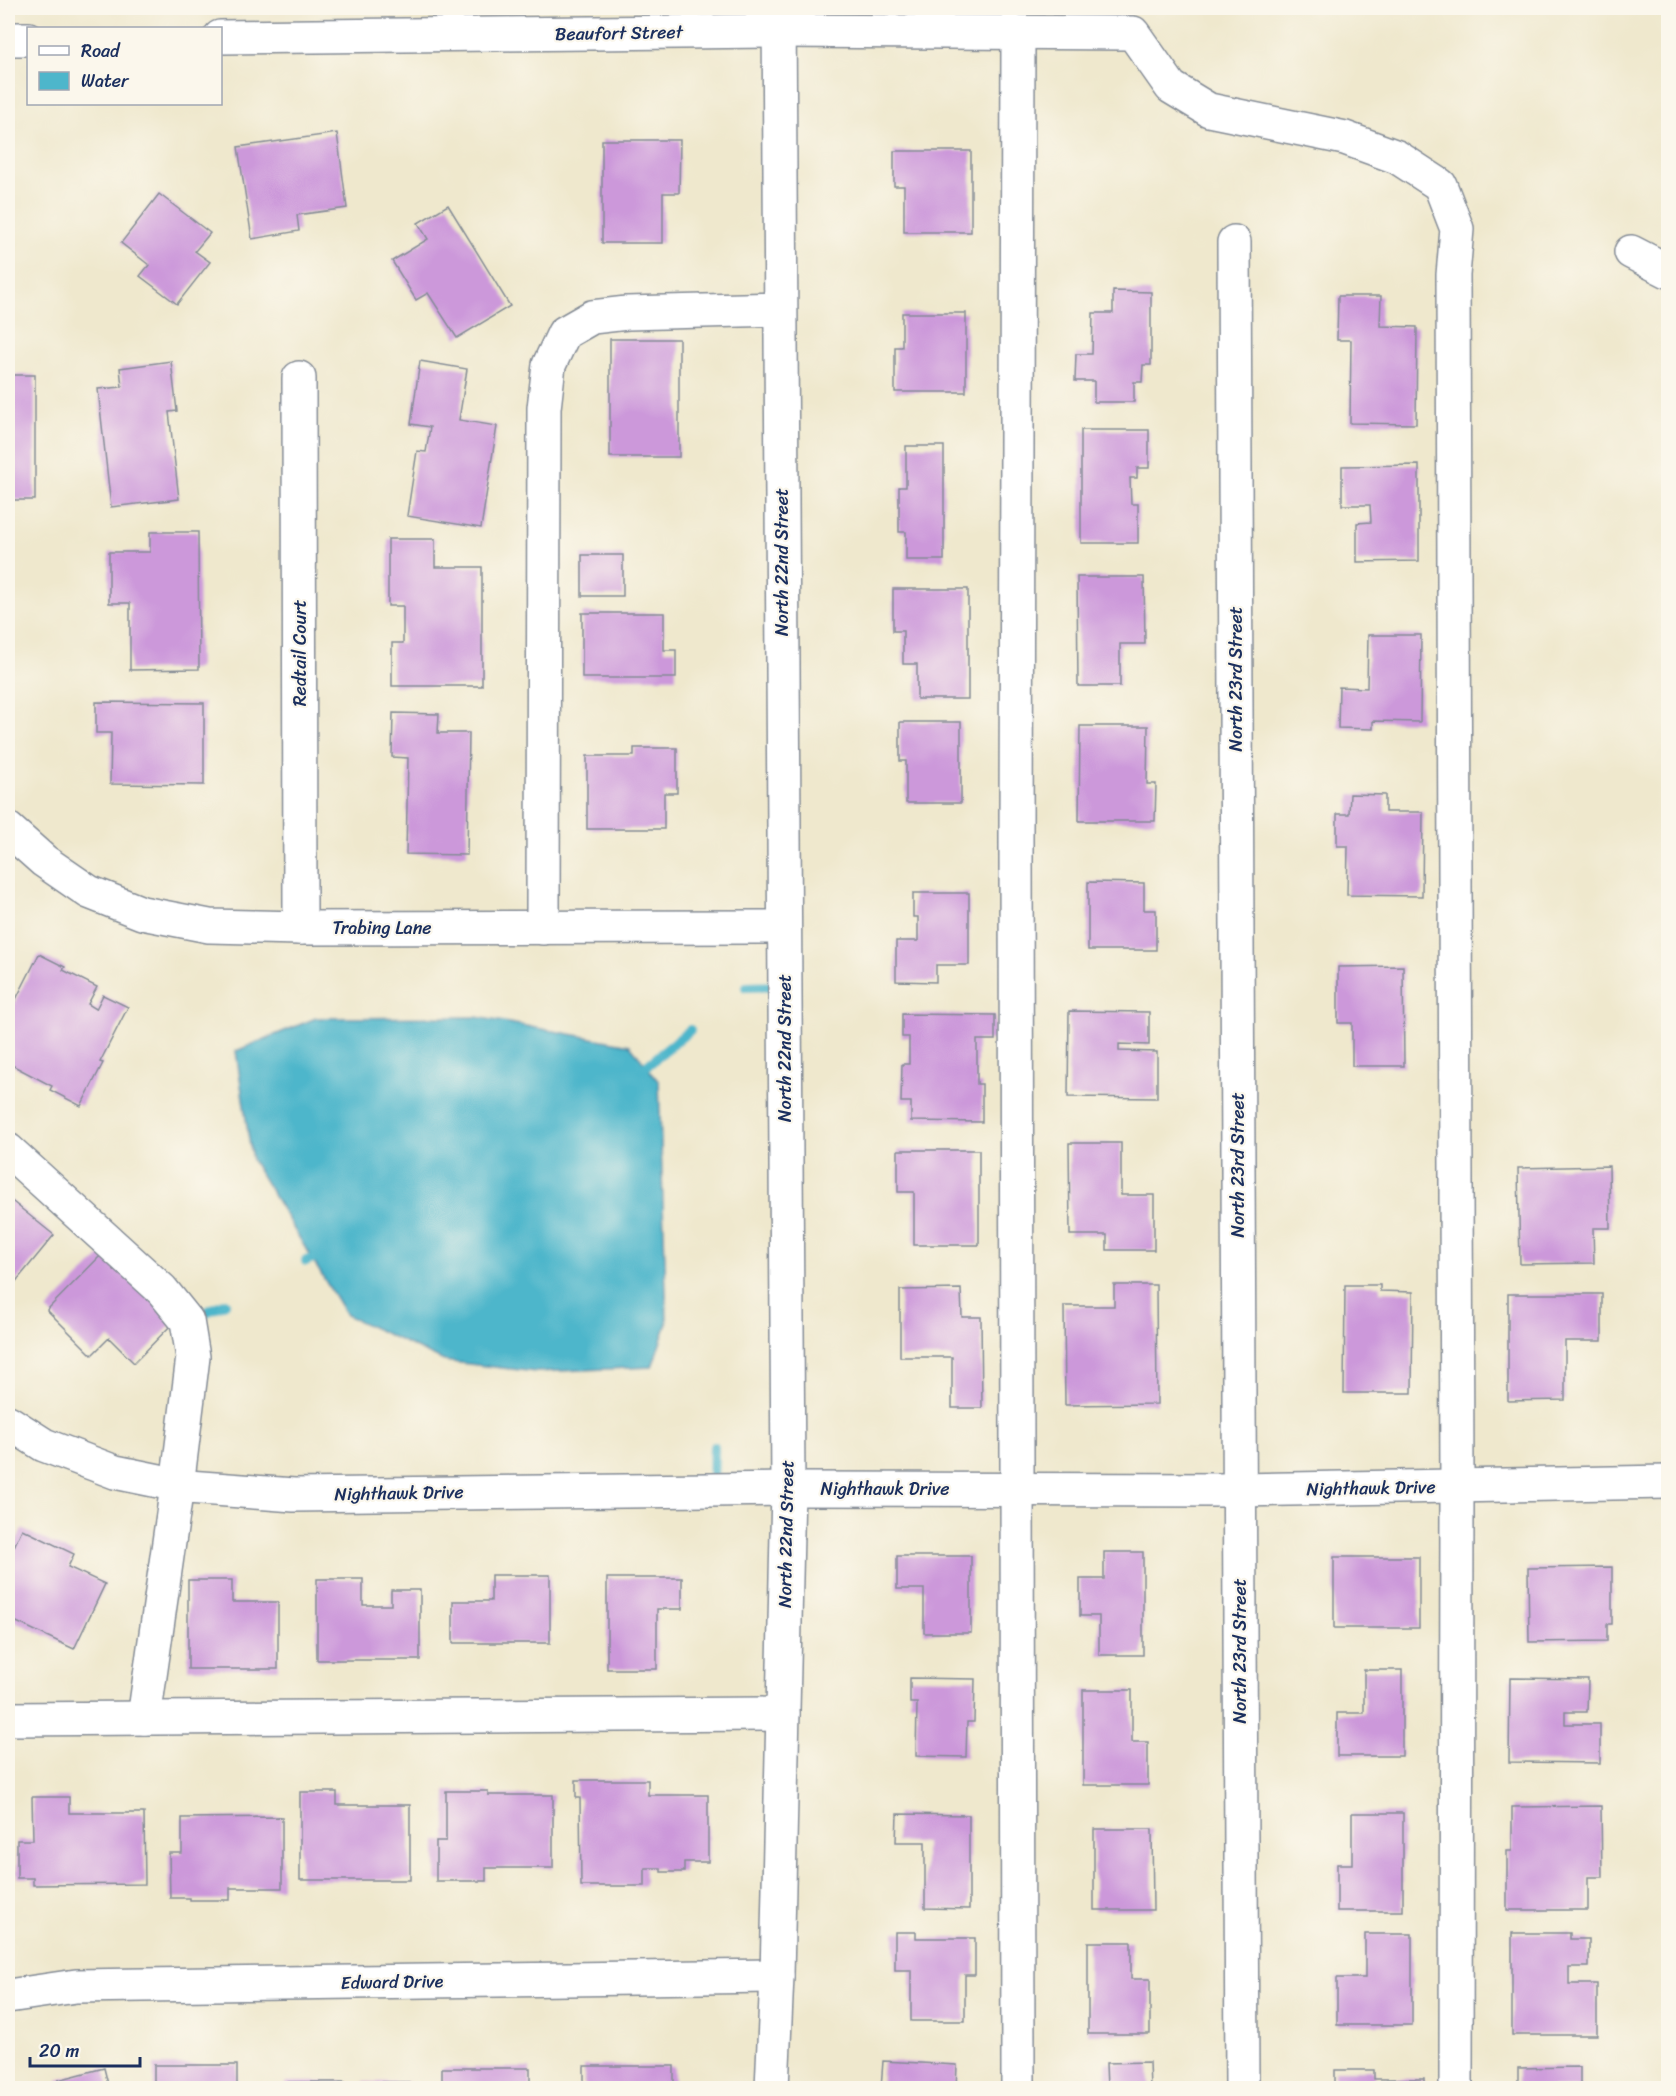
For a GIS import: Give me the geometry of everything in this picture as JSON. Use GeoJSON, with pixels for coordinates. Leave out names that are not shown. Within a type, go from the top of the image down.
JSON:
{"type":"FeatureCollection","features":[{"type":"Feature","properties":{"kind":"street","name":"Beaufort Street"},"geometry":{"type":"LineString","coordinates":[[222,37],[778,19],[1018,32],[1133,33],[1172,87],[1209,110],[1345,138],[1397,156],[1440,185],[1457,229],[1454,275],[1457,1486]]}},
{"type":"Feature","properties":{"kind":"street","name":"North 22nd Street"},"geometry":{"type":"LineString","coordinates":[[772,2088],[777,1976],[788,1489],[778,19]]}},
{"type":"Feature","properties":{"kind":"street"},"geometry":{"type":"LineString","coordinates":[[1018,32],[1016,837],[1018,2088]]}},
{"type":"Feature","properties":{"kind":"street"},"geometry":{"type":"LineString","coordinates":[[8,39],[27,39]]}},
{"type":"Feature","properties":{"kind":"street","name":"North 23rd Street"},"geometry":{"type":"LineString","coordinates":[[1234,242],[1242,2088]]}},
{"type":"Feature","properties":{"kind":"street"},"geometry":{"type":"LineString","coordinates":[[1631,252],[1668,271]]}},
{"type":"Feature","properties":{"kind":"street"},"geometry":{"type":"LineString","coordinates":[[543,928],[544,408],[549,365],[564,333],[592,317],[780,309]]}},
{"type":"Feature","properties":{"kind":"street","name":"Redtail Court"},"geometry":{"type":"LineString","coordinates":[[299,378],[300,928]]}},
{"type":"Feature","properties":{"kind":"street","name":"Trabing Lane"},"geometry":{"type":"LineString","coordinates":[[8,829],[44,861],[89,892],[142,913],[209,926],[300,928],[784,927]]}},
{"type":"Feature","properties":{"kind":"street"},"geometry":{"type":"LineString","coordinates":[[8,1150],[162,1290],[187,1321],[193,1357],[144,1718]]}},
{"type":"Feature","properties":{"kind":"street","name":"Nighthawk Drive"},"geometry":{"type":"LineString","coordinates":[[8,1422],[44,1445],[115,1472],[177,1486],[294,1495],[788,1489],[1239,1490],[1668,1482]]}},
{"type":"Feature","properties":{"kind":"street"},"geometry":{"type":"LineString","coordinates":[[1456,2088],[1457,1486]]}},
{"type":"Feature","properties":{"kind":"street"},"geometry":{"type":"LineString","coordinates":[[8,1719],[783,1714]]}},
{"type":"Feature","properties":{"kind":"street","name":"Edward Drive"},"geometry":{"type":"LineString","coordinates":[[8,1995],[76,1986],[777,1976]]}},
{"type":"Feature","properties":{"kind":"water"},"geometry":{"type":"Polygon","coordinates":[[[476,1017],[630,1045],[659,1082],[667,1323],[652,1367],[536,1372],[444,1361],[346,1315],[252,1160],[236,1051],[316,1018],[476,1017]]]}},
{"type":"Feature","properties":{"kind":"building"},"geometry":{"type":"Polygon","coordinates":[[[337,133],[347,208],[297,215],[299,231],[252,239],[238,147],[337,133]]]}},
{"type":"Feature","properties":{"kind":"building"},"geometry":{"type":"Polygon","coordinates":[[[602,140],[680,140],[679,193],[663,193],[663,243],[602,243],[602,140]]]}},
{"type":"Feature","properties":{"kind":"building"},"geometry":{"type":"Polygon","coordinates":[[[894,151],[971,151],[971,232],[904,232],[904,186],[894,186],[894,151]]]}},
{"type":"Feature","properties":{"kind":"building"},"geometry":{"type":"Polygon","coordinates":[[[159,194],[210,233],[195,251],[210,262],[177,304],[140,276],[149,265],[121,243],[159,194]]]}},
{"type":"Feature","properties":{"kind":"building"},"geometry":{"type":"Polygon","coordinates":[[[448,205],[510,306],[457,338],[428,293],[416,300],[392,261],[428,239],[418,223],[448,205]]]}},
{"type":"Feature","properties":{"kind":"building"},"geometry":{"type":"Polygon","coordinates":[[[1113,291],[1151,292],[1151,365],[1143,365],[1142,382],[1134,382],[1134,402],[1094,402],[1094,381],[1075,381],[1076,354],[1092,354],[1093,313],[1113,313],[1113,291]]]}},
{"type":"Feature","properties":{"kind":"building"},"geometry":{"type":"Polygon","coordinates":[[[1338,296],[1381,296],[1380,326],[1417,327],[1416,424],[1350,423],[1351,340],[1337,340],[1338,296]]]}},
{"type":"Feature","properties":{"kind":"building"},"geometry":{"type":"Polygon","coordinates":[[[902,313],[966,313],[966,392],[895,392],[895,347],[902,347],[902,313]]]}},
{"type":"Feature","properties":{"kind":"building"},"geometry":{"type":"Polygon","coordinates":[[[610,339],[679,339],[679,457],[610,457],[610,339]]]}},
{"type":"Feature","properties":{"kind":"building"},"geometry":{"type":"Polygon","coordinates":[[[171,361],[177,411],[169,412],[179,499],[111,507],[98,389],[122,387],[120,368],[171,361]]]}},
{"type":"Feature","properties":{"kind":"building"},"geometry":{"type":"Polygon","coordinates":[[[420,361],[467,369],[459,420],[497,426],[481,528],[407,516],[417,451],[426,452],[430,427],[411,424],[420,361]]]}},
{"type":"Feature","properties":{"kind":"building"},"geometry":{"type":"Polygon","coordinates":[[[8,375],[35,375],[35,500],[8,500],[8,375]]]}},
{"type":"Feature","properties":{"kind":"building"},"geometry":{"type":"Polygon","coordinates":[[[1081,430],[1149,430],[1149,468],[1137,468],[1137,478],[1130,478],[1131,504],[1138,504],[1138,543],[1081,543],[1081,430]]]}},
{"type":"Feature","properties":{"kind":"building"},"geometry":{"type":"Polygon","coordinates":[[[906,446],[944,446],[944,560],[906,560],[906,532],[899,532],[899,487],[906,487],[906,446]]]}},
{"type":"Feature","properties":{"kind":"building"},"geometry":{"type":"Polygon","coordinates":[[[1419,465],[1419,561],[1357,562],[1357,523],[1371,522],[1370,505],[1342,505],[1342,466],[1419,465]]]}},
{"type":"Feature","properties":{"kind":"building"},"geometry":{"type":"Polygon","coordinates":[[[150,532],[198,532],[199,669],[130,670],[130,603],[109,603],[109,552],[150,552],[150,532]]]}},
{"type":"Feature","properties":{"kind":"building"},"geometry":{"type":"Polygon","coordinates":[[[388,539],[435,539],[435,567],[482,567],[482,686],[392,686],[392,643],[403,643],[403,606],[388,606],[388,539]]]}},
{"type":"Feature","properties":{"kind":"building"},"geometry":{"type":"Polygon","coordinates":[[[582,555],[623,555],[623,596],[582,596],[582,555]]]}},
{"type":"Feature","properties":{"kind":"building"},"geometry":{"type":"Polygon","coordinates":[[[1077,577],[1144,577],[1145,644],[1120,644],[1120,686],[1078,686],[1077,577]]]}},
{"type":"Feature","properties":{"kind":"building"},"geometry":{"type":"Polygon","coordinates":[[[893,589],[968,589],[968,699],[917,699],[917,664],[903,664],[903,631],[893,631],[893,589]]]}},
{"type":"Feature","properties":{"kind":"building"},"geometry":{"type":"Polygon","coordinates":[[[582,613],[664,613],[664,650],[676,650],[676,678],[582,678],[582,613]]]}},
{"type":"Feature","properties":{"kind":"building"},"geometry":{"type":"Polygon","coordinates":[[[1368,635],[1421,635],[1420,722],[1373,721],[1373,729],[1338,728],[1339,687],[1367,688],[1368,635]]]}},
{"type":"Feature","properties":{"kind":"building"},"geometry":{"type":"Polygon","coordinates":[[[96,702],[204,703],[204,785],[110,784],[111,733],[96,733],[96,702]]]}},
{"type":"Feature","properties":{"kind":"building"},"geometry":{"type":"Polygon","coordinates":[[[393,713],[439,714],[438,733],[469,733],[467,855],[406,854],[408,758],[392,757],[393,713]]]}},
{"type":"Feature","properties":{"kind":"building"},"geometry":{"type":"Polygon","coordinates":[[[900,722],[961,722],[961,803],[906,803],[906,761],[900,761],[900,722]]]}},
{"type":"Feature","properties":{"kind":"building"},"geometry":{"type":"Polygon","coordinates":[[[1080,726],[1148,726],[1147,784],[1156,784],[1155,821],[1079,821],[1080,726]]]}},
{"type":"Feature","properties":{"kind":"building"},"geometry":{"type":"Polygon","coordinates":[[[634,748],[677,748],[677,793],[664,793],[664,829],[587,829],[587,756],[634,756],[634,748]]]}},
{"type":"Feature","properties":{"kind":"building"},"geometry":{"type":"Polygon","coordinates":[[[1350,794],[1385,795],[1385,812],[1423,812],[1422,896],[1347,895],[1348,846],[1337,846],[1337,814],[1349,814],[1350,794]]]}},
{"type":"Feature","properties":{"kind":"building"},"geometry":{"type":"Polygon","coordinates":[[[1088,882],[1144,883],[1144,910],[1156,910],[1156,950],[1088,950],[1088,882]]]}},
{"type":"Feature","properties":{"kind":"building"},"geometry":{"type":"Polygon","coordinates":[[[913,893],[969,893],[969,965],[936,965],[936,982],[896,981],[896,941],[918,941],[918,917],[913,917],[913,893]]]}},
{"type":"Feature","properties":{"kind":"building"},"geometry":{"type":"Polygon","coordinates":[[[39,954],[65,967],[63,970],[97,987],[88,1004],[96,1009],[103,995],[128,1007],[81,1106],[50,1090],[52,1086],[8,1063],[8,1015],[39,954]]]}},
{"type":"Feature","properties":{"kind":"building"},"geometry":{"type":"Polygon","coordinates":[[[1403,966],[1404,1066],[1352,1066],[1352,1023],[1338,1023],[1338,967],[1403,966]]]}},
{"type":"Feature","properties":{"kind":"building"},"geometry":{"type":"Polygon","coordinates":[[[1069,1011],[1149,1012],[1149,1045],[1119,1044],[1119,1051],[1157,1052],[1157,1098],[1068,1097],[1069,1011]]]}},
{"type":"Feature","properties":{"kind":"building"},"geometry":{"type":"Polygon","coordinates":[[[902,1014],[995,1015],[995,1040],[977,1040],[977,1084],[982,1084],[982,1122],[911,1121],[911,1102],[901,1102],[902,1064],[909,1064],[909,1037],[902,1037],[902,1014]]]}},
{"type":"Feature","properties":{"kind":"building"},"geometry":{"type":"Polygon","coordinates":[[[1069,1143],[1121,1143],[1121,1195],[1154,1195],[1154,1250],[1107,1250],[1107,1235],[1070,1235],[1069,1143]]]}},
{"type":"Feature","properties":{"kind":"building"},"geometry":{"type":"Polygon","coordinates":[[[898,1150],[979,1150],[979,1245],[914,1245],[914,1192],[898,1192],[898,1150]]]}},
{"type":"Feature","properties":{"kind":"building"},"geometry":{"type":"Polygon","coordinates":[[[1609,1166],[1610,1228],[1593,1228],[1594,1263],[1520,1264],[1518,1168],[1609,1166]]]}},
{"type":"Feature","properties":{"kind":"building"},"geometry":{"type":"Polygon","coordinates":[[[8,1198],[54,1235],[13,1285],[8,1281],[8,1198]]]}},
{"type":"Feature","properties":{"kind":"building"},"geometry":{"type":"Polygon","coordinates":[[[105,1251],[175,1321],[134,1363],[109,1338],[92,1355],[47,1310],[105,1251]]]}},
{"type":"Feature","properties":{"kind":"building"},"geometry":{"type":"Polygon","coordinates":[[[1114,1285],[1156,1285],[1157,1404],[1065,1405],[1064,1306],[1114,1306],[1114,1285]]]}},
{"type":"Feature","properties":{"kind":"building"},"geometry":{"type":"Polygon","coordinates":[[[1345,1285],[1380,1285],[1380,1291],[1413,1292],[1412,1393],[1344,1393],[1345,1285]]]}},
{"type":"Feature","properties":{"kind":"building"},"geometry":{"type":"Polygon","coordinates":[[[961,1289],[962,1317],[981,1317],[982,1408],[952,1408],[952,1357],[900,1357],[900,1290],[961,1289]]]}},
{"type":"Feature","properties":{"kind":"building"},"geometry":{"type":"Polygon","coordinates":[[[1508,1294],[1602,1294],[1602,1341],[1565,1341],[1565,1400],[1508,1401],[1508,1294]]]}},
{"type":"Feature","properties":{"kind":"building"},"geometry":{"type":"Polygon","coordinates":[[[22,1529],[74,1554],[68,1567],[105,1584],[74,1649],[8,1618],[8,1560],[22,1529]]]}},
{"type":"Feature","properties":{"kind":"building"},"geometry":{"type":"Polygon","coordinates":[[[1104,1552],[1143,1552],[1143,1655],[1099,1655],[1099,1616],[1080,1616],[1080,1579],[1104,1579],[1104,1552]]]}},
{"type":"Feature","properties":{"kind":"building"},"geometry":{"type":"Polygon","coordinates":[[[897,1556],[971,1556],[971,1633],[924,1633],[924,1589],[897,1589],[897,1556]]]}},
{"type":"Feature","properties":{"kind":"building"},"geometry":{"type":"Polygon","coordinates":[[[1334,1557],[1419,1557],[1419,1628],[1334,1628],[1334,1557]]]}},
{"type":"Feature","properties":{"kind":"building"},"geometry":{"type":"Polygon","coordinates":[[[1612,1567],[1612,1624],[1607,1624],[1607,1641],[1529,1642],[1528,1568],[1612,1567]]]}},
{"type":"Feature","properties":{"kind":"building"},"geometry":{"type":"Polygon","coordinates":[[[491,1575],[550,1575],[550,1643],[453,1643],[453,1601],[491,1601],[491,1575]]]}},
{"type":"Feature","properties":{"kind":"building"},"geometry":{"type":"Polygon","coordinates":[[[607,1578],[682,1578],[682,1609],[657,1609],[657,1669],[607,1669],[607,1578]]]}},
{"type":"Feature","properties":{"kind":"building"},"geometry":{"type":"Polygon","coordinates":[[[317,1579],[363,1579],[363,1605],[391,1605],[391,1590],[420,1590],[420,1660],[317,1660],[317,1579]]]}},
{"type":"Feature","properties":{"kind":"building"},"geometry":{"type":"Polygon","coordinates":[[[188,1580],[232,1580],[232,1602],[278,1602],[278,1669],[188,1669],[188,1580]]]}},
{"type":"Feature","properties":{"kind":"building"},"geometry":{"type":"Polygon","coordinates":[[[1364,1670],[1402,1670],[1402,1756],[1337,1756],[1337,1713],[1364,1713],[1364,1670]]]}},
{"type":"Feature","properties":{"kind":"building"},"geometry":{"type":"Polygon","coordinates":[[[910,1678],[975,1679],[974,1722],[967,1722],[966,1757],[916,1756],[917,1703],[910,1703],[910,1678]]]}},
{"type":"Feature","properties":{"kind":"building"},"geometry":{"type":"Polygon","coordinates":[[[1510,1678],[1588,1679],[1587,1712],[1565,1712],[1565,1724],[1600,1724],[1600,1763],[1509,1762],[1510,1678]]]}},
{"type":"Feature","properties":{"kind":"building"},"geometry":{"type":"Polygon","coordinates":[[[1083,1690],[1132,1690],[1132,1742],[1148,1742],[1148,1785],[1083,1785],[1083,1690]]]}},
{"type":"Feature","properties":{"kind":"building"},"geometry":{"type":"Polygon","coordinates":[[[576,1780],[648,1780],[648,1795],[708,1795],[708,1862],[684,1862],[684,1872],[661,1872],[661,1868],[645,1868],[645,1886],[581,1886],[580,1798],[576,1798],[576,1780]]]}},
{"type":"Feature","properties":{"kind":"building"},"geometry":{"type":"Polygon","coordinates":[[[446,1791],[488,1791],[488,1795],[553,1795],[553,1868],[486,1868],[486,1881],[436,1881],[436,1841],[446,1841],[446,1791]]]}},
{"type":"Feature","properties":{"kind":"building"},"geometry":{"type":"Polygon","coordinates":[[[300,1792],[337,1792],[337,1805],[410,1805],[410,1880],[300,1880],[300,1792]]]}},
{"type":"Feature","properties":{"kind":"building"},"geometry":{"type":"Polygon","coordinates":[[[32,1797],[69,1797],[69,1813],[144,1813],[145,1884],[33,1885],[33,1878],[17,1878],[17,1840],[33,1840],[32,1797]]]}},
{"type":"Feature","properties":{"kind":"building"},"geometry":{"type":"Polygon","coordinates":[[[1601,1806],[1602,1877],[1588,1877],[1588,1910],[1507,1910],[1507,1851],[1512,1851],[1512,1807],[1601,1806]]]}},
{"type":"Feature","properties":{"kind":"building"},"geometry":{"type":"Polygon","coordinates":[[[1352,1813],[1403,1813],[1403,1911],[1337,1911],[1337,1864],[1352,1864],[1352,1813]]]}},
{"type":"Feature","properties":{"kind":"building"},"geometry":{"type":"Polygon","coordinates":[[[897,1814],[969,1815],[969,1909],[925,1908],[925,1842],[896,1842],[897,1814]]]}},
{"type":"Feature","properties":{"kind":"building"},"geometry":{"type":"Polygon","coordinates":[[[282,1817],[282,1888],[230,1888],[230,1900],[170,1898],[169,1853],[182,1853],[182,1818],[282,1817]]]}},
{"type":"Feature","properties":{"kind":"building"},"geometry":{"type":"Polygon","coordinates":[[[1094,1829],[1152,1829],[1153,1910],[1094,1910],[1094,1829]]]}},
{"type":"Feature","properties":{"kind":"building"},"geometry":{"type":"Polygon","coordinates":[[[895,1932],[916,1932],[916,1938],[975,1938],[975,1975],[965,1975],[965,2021],[911,2021],[911,1970],[895,1970],[895,1932]]]}},
{"type":"Feature","properties":{"kind":"building"},"geometry":{"type":"Polygon","coordinates":[[[1512,1933],[1570,1933],[1570,1939],[1589,1939],[1589,1967],[1569,1967],[1569,1984],[1597,1984],[1597,2035],[1512,2035],[1512,1933]]]}},
{"type":"Feature","properties":{"kind":"building"},"geometry":{"type":"Polygon","coordinates":[[[1365,1934],[1412,1934],[1412,2025],[1337,2025],[1337,1978],[1365,1978],[1365,1934]]]}},
{"type":"Feature","properties":{"kind":"building"},"geometry":{"type":"Polygon","coordinates":[[[1088,1942],[1131,1942],[1131,1979],[1150,1979],[1150,2034],[1088,2034],[1088,1942]]]}},
{"type":"Feature","properties":{"kind":"building"},"geometry":{"type":"Polygon","coordinates":[[[883,2061],[957,2065],[956,2088],[881,2088],[883,2061]]]}},
{"type":"Feature","properties":{"kind":"building"},"geometry":{"type":"Polygon","coordinates":[[[1149,2062],[1150,2088],[1107,2088],[1106,2063],[1149,2062]]]}},
{"type":"Feature","properties":{"kind":"building"},"geometry":{"type":"Polygon","coordinates":[[[154,2065],[237,2065],[237,2088],[154,2088],[154,2065]]]}},
{"type":"Feature","properties":{"kind":"building"},"geometry":{"type":"Polygon","coordinates":[[[584,2066],[674,2066],[674,2088],[584,2088],[584,2066]]]}},
{"type":"Feature","properties":{"kind":"building"},"geometry":{"type":"Polygon","coordinates":[[[1580,2067],[1580,2088],[1518,2088],[1518,2068],[1580,2067]]]}},
{"type":"Feature","properties":{"kind":"building"},"geometry":{"type":"Polygon","coordinates":[[[104,2068],[109,2088],[60,2088],[58,2080],[104,2068]]]}},
{"type":"Feature","properties":{"kind":"building"},"geometry":{"type":"Polygon","coordinates":[[[442,2068],[530,2068],[530,2088],[442,2088],[442,2068]]]}},
{"type":"Feature","properties":{"kind":"building"},"geometry":{"type":"Polygon","coordinates":[[[1335,2070],[1374,2070],[1374,2079],[1424,2079],[1424,2088],[1335,2088],[1335,2070]]]}},
{"type":"Feature","properties":{"kind":"building"},"geometry":{"type":"Polygon","coordinates":[[[286,2082],[345,2082],[345,2088],[286,2088],[286,2082]]]}},
{"type":"Feature","properties":{"kind":"building"},"geometry":{"type":"Polygon","coordinates":[[[364,2082],[409,2082],[409,2088],[364,2088],[364,2082]]]}},
{"type":"Feature","properties":{"kind":"waterway"},"geometry":{"type":"LineString","coordinates":[[746,987],[781,986]]}},
{"type":"Feature","properties":{"kind":"waterway"},"geometry":{"type":"LineString","coordinates":[[637,1074],[690,1030]]}},
{"type":"Feature","properties":{"kind":"waterway"},"geometry":{"type":"LineString","coordinates":[[306,1261],[323,1254]]}},
{"type":"Feature","properties":{"kind":"waterway"},"geometry":{"type":"LineString","coordinates":[[190,1320],[225,1303]]}},
{"type":"Feature","properties":{"kind":"waterway"},"geometry":{"type":"LineString","coordinates":[[713,1487],[714,1447]]}}]}
